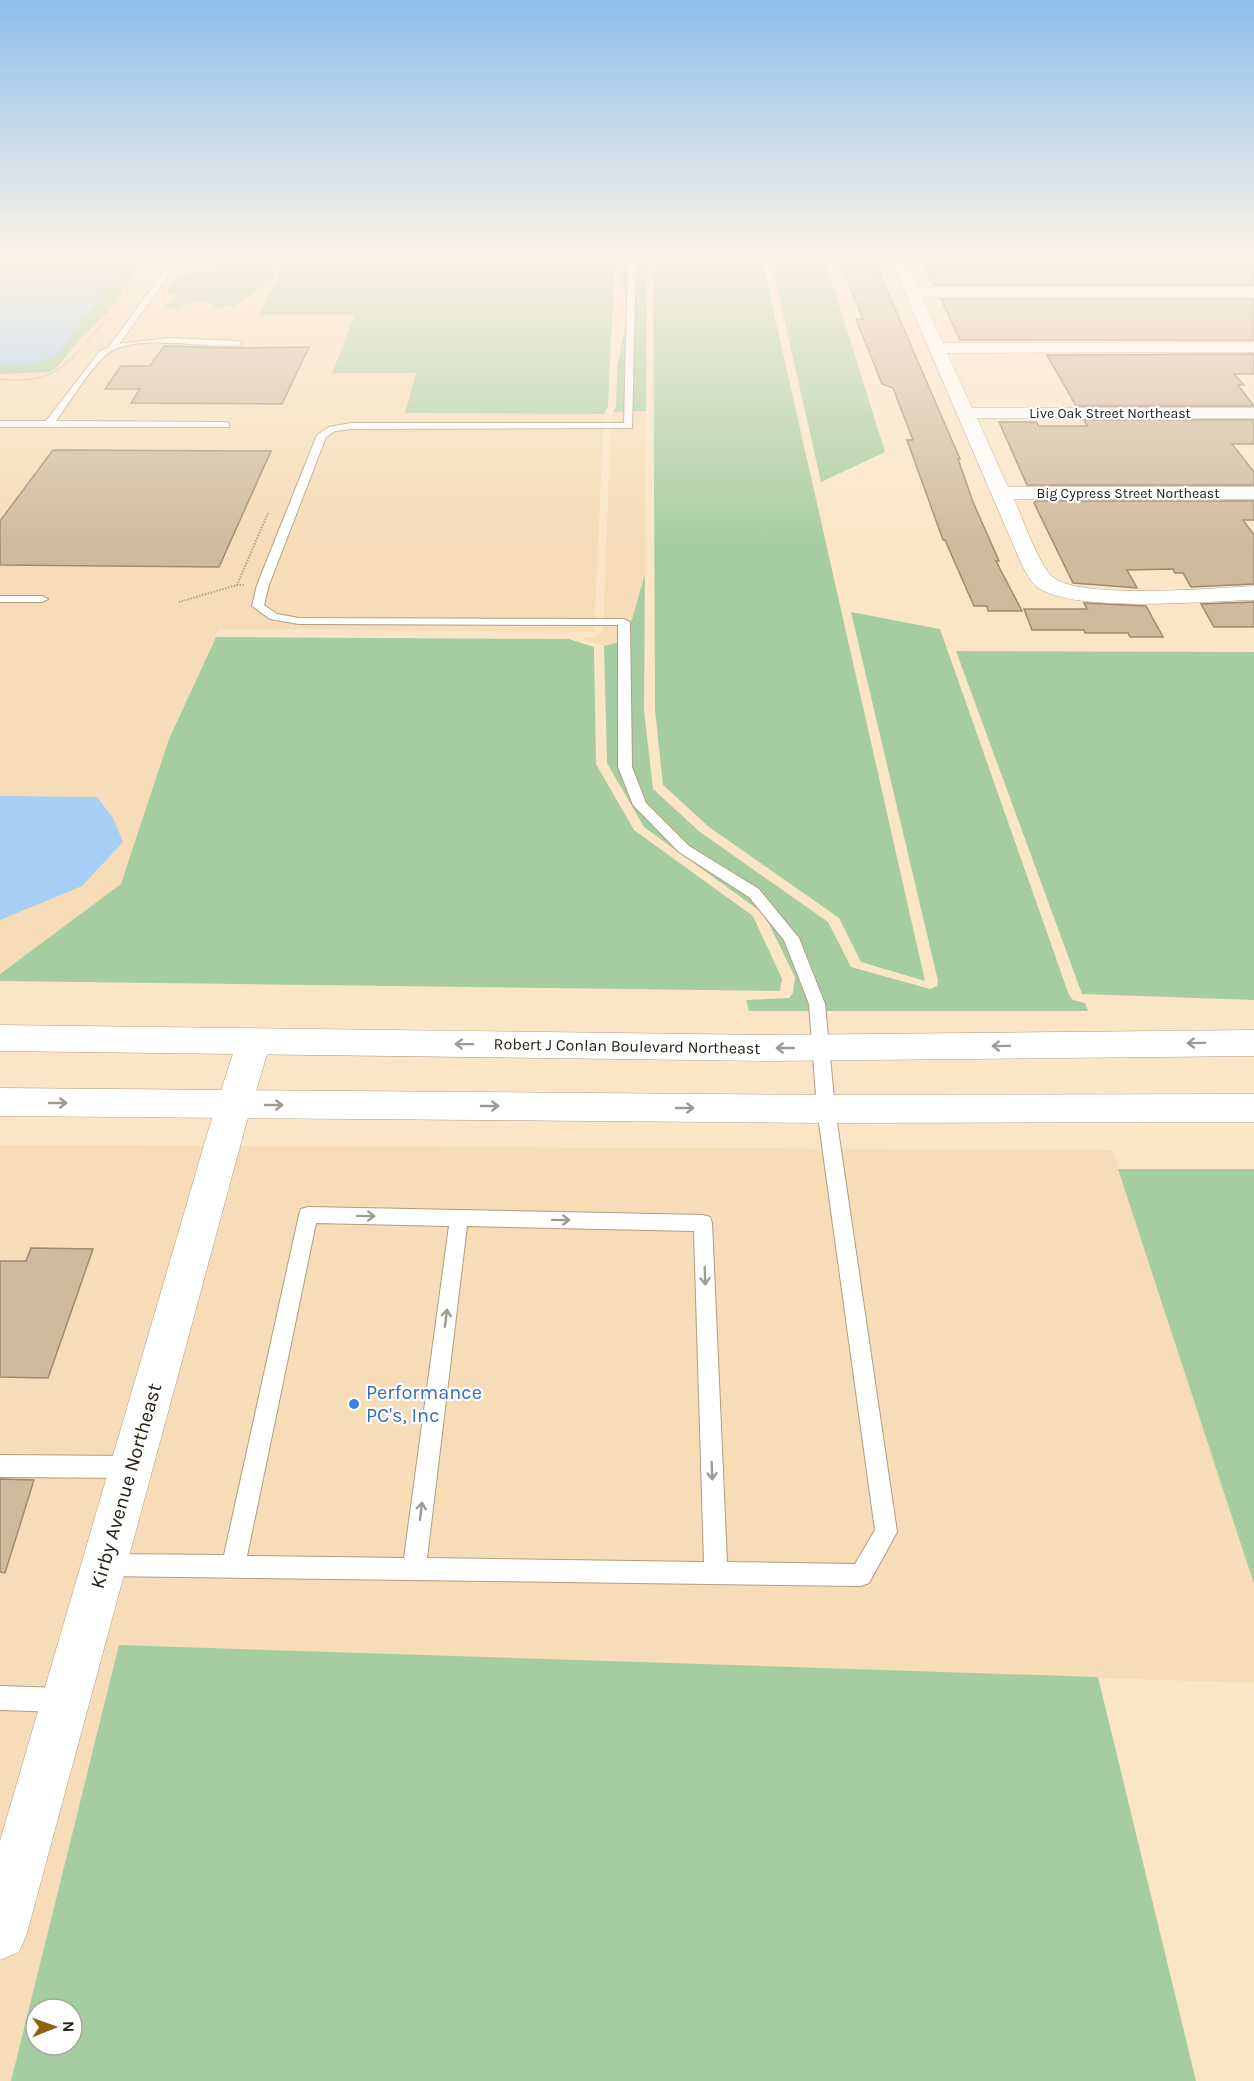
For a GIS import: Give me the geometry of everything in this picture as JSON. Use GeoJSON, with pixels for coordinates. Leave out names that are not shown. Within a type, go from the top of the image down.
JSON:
{"type":"FeatureCollection","features":[{"type":"Feature","properties":{"kind":"street"},"geometry":{"type":"LineString","coordinates":[[938,353],[1032,564],[1046,583],[1060,589],[1110,594],[1254,593]]}},
{"type":"Feature","properties":{"kind":"street","name":"Live Oak Street Northeast"},"geometry":{"type":"LineString","coordinates":[[966,413],[1254,413]]}},
{"type":"Feature","properties":{"kind":"street","name":"Big Cypress Street Northeast"},"geometry":{"type":"LineString","coordinates":[[1001,493],[1254,493]]}},
{"type":"Feature","properties":{"kind":"street","name":"Robert J Conlan Boulevard Northeast"},"geometry":{"type":"LineString","coordinates":[[0,1038],[820,1048],[1254,1043]]}},
{"type":"Feature","properties":{"kind":"street","name":"Kirby Avenue Northeast"},"geometry":{"type":"LineString","coordinates":[[0,1933],[234,1104],[254,1041]]}},
{"type":"Feature","properties":{"kind":"street"},"geometry":{"type":"LineString","coordinates":[[0,1102],[826,1109],[1254,1108]]}},
{"type":"Feature","properties":{"kind":"lane"},"geometry":{"type":"LineString","coordinates":[[49,424],[103,353]]}},
{"type":"Feature","properties":{"kind":"lane"},"geometry":{"type":"LineString","coordinates":[[104,1565],[861,1575],[886,1532],[826,1109],[817,1004],[791,938],[754,893],[684,849],[640,805],[625,767],[624,622],[299,621],[274,617],[258,606],[263,585],[322,435],[351,426],[629,426],[630,353]]}},
{"type":"Feature","properties":{"kind":"lane"},"geometry":{"type":"LineString","coordinates":[[0,424],[226,425]]}},
{"type":"Feature","properties":{"kind":"lane"},"geometry":{"type":"LineString","coordinates":[[0,599],[42,599]]}},
{"type":"Feature","properties":{"kind":"lane"},"geometry":{"type":"LineString","coordinates":[[233,1567],[308,1215],[703,1223],[716,1573]]}},
{"type":"Feature","properties":{"kind":"lane"},"geometry":{"type":"LineString","coordinates":[[414,1569],[459,1218]]}},
{"type":"Feature","properties":{"kind":"lane"},"geometry":{"type":"LineString","coordinates":[[0,1466],[131,1467]]}},
{"type":"Feature","properties":{"kind":"lane"},"geometry":{"type":"LineString","coordinates":[[0,1698],[65,1700]]}},
{"type":"Feature","properties":{"kind":"path"},"geometry":{"type":"LineString","coordinates":[[0,379],[28,382],[51,377],[68,366],[78,353]]}},
{"type":"Feature","properties":{"kind":"path"},"geometry":{"type":"LineString","coordinates":[[180,602],[237,585]]}},
{"type":"Feature","properties":{"kind":"shaded area"},"geometry":{"type":"Polygon","coordinates":[[[0,353],[340,353],[332,373],[416,373],[405,413],[604,414],[594,632],[219,629],[169,739],[121,884],[0,974],[0,353]]]}},
{"type":"Feature","properties":{"kind":"shaded area"},"geometry":{"type":"Polygon","coordinates":[[[646,411],[645,574],[626,640],[604,646],[579,637],[596,637],[603,632],[611,415],[613,412],[646,411]]]}},
{"type":"Feature","properties":{"kind":"shaded area"},"geometry":{"type":"Polygon","coordinates":[[[0,1145],[1113,1150],[1254,1584],[1254,1683],[119,1645],[32,1997],[24,1997],[24,2029],[11,2081],[0,2081],[0,1145]]]}},
{"type":"Feature","properties":{"kind":"green space"},"geometry":{"type":"Polygon","coordinates":[[[43,353],[68,353],[56,368],[49,372],[0,374],[0,365],[32,365],[43,353]]]}},
{"type":"Feature","properties":{"kind":"green space"},"geometry":{"type":"Polygon","coordinates":[[[340,353],[610,353],[608,406],[604,414],[405,413],[416,373],[332,373],[340,353]]]}},
{"type":"Feature","properties":{"kind":"green space"},"geometry":{"type":"Polygon","coordinates":[[[620,353],[646,353],[646,411],[613,412],[616,407],[620,353]]]}},
{"type":"Feature","properties":{"kind":"green space"},"geometry":{"type":"Polygon","coordinates":[[[653,353],[783,353],[925,981],[861,962],[839,918],[709,827],[663,785],[655,710],[653,353]]]}},
{"type":"Feature","properties":{"kind":"green space"},"geometry":{"type":"Polygon","coordinates":[[[792,353],[854,353],[885,452],[821,482],[792,353]]]}},
{"type":"Feature","properties":{"kind":"green space"},"geometry":{"type":"Polygon","coordinates":[[[645,574],[644,710],[653,789],[700,832],[828,922],[851,967],[930,989],[937,986],[938,981],[851,612],[940,629],[1069,995],[1073,1000],[1085,1003],[1088,1011],[749,1011],[746,1000],[789,998],[793,993],[795,977],[764,914],[644,827],[607,763],[604,646],[626,640],[645,574]]]}},
{"type":"Feature","properties":{"kind":"green space"},"geometry":{"type":"Polygon","coordinates":[[[216,637],[569,639],[594,647],[596,764],[634,830],[753,916],[782,979],[780,991],[0,981],[0,974],[121,884],[169,739],[216,637]]]}},
{"type":"Feature","properties":{"kind":"green space"},"geometry":{"type":"Polygon","coordinates":[[[956,651],[1254,652],[1254,1000],[1082,994],[956,651]]]}},
{"type":"Feature","properties":{"kind":"green space"},"geometry":{"type":"Polygon","coordinates":[[[1118,1169],[1254,1169],[1254,1584],[1118,1169]]]}},
{"type":"Feature","properties":{"kind":"green space"},"geometry":{"type":"Polygon","coordinates":[[[119,1645],[1098,1677],[1196,2081],[11,2081],[24,2029],[24,2057],[84,2057],[84,1997],[32,1997],[119,1645]]]}},
{"type":"Feature","properties":{"kind":"water"},"geometry":{"type":"Polygon","coordinates":[[[0,353],[58,353],[32,365],[0,365],[0,353]]]}},
{"type":"Feature","properties":{"kind":"water"},"geometry":{"type":"Polygon","coordinates":[[[0,796],[97,797],[113,818],[123,842],[82,886],[0,920],[0,796]]]}},
{"type":"Feature","properties":{"kind":"building"},"geometry":{"type":"Polygon","coordinates":[[[159,353],[306,353],[282,404],[131,403],[140,389],[105,389],[121,366],[150,366],[159,353]]]}},
{"type":"Feature","properties":{"kind":"building"},"geometry":{"type":"Polygon","coordinates":[[[870,353],[914,353],[960,459],[958,459],[973,502],[999,561],[996,561],[1022,611],[988,611],[987,606],[974,606],[945,540],[943,540],[907,440],[913,440],[893,388],[882,384],[870,353]]]}},
{"type":"Feature","properties":{"kind":"building"},"geometry":{"type":"Polygon","coordinates":[[[1254,354],[1254,374],[1234,374],[1244,385],[1238,385],[1254,406],[1076,406],[1047,355],[1254,354]]]}},
{"type":"Feature","properties":{"kind":"building"},"geometry":{"type":"Polygon","coordinates":[[[1084,420],[1254,420],[1254,444],[1232,444],[1254,472],[1254,485],[1027,485],[999,422],[1036,422],[1039,426],[1087,426],[1084,420]]]}},
{"type":"Feature","properties":{"kind":"building"},"geometry":{"type":"Polygon","coordinates":[[[53,450],[271,451],[219,567],[0,565],[0,521],[53,450]]]}},
{"type":"Feature","properties":{"kind":"building"},"geometry":{"type":"Polygon","coordinates":[[[1036,501],[1254,501],[1254,520],[1243,520],[1254,535],[1254,584],[1191,587],[1183,573],[1175,573],[1173,569],[1127,570],[1137,588],[1073,583],[1034,503],[1036,501]]]}},
{"type":"Feature","properties":{"kind":"building"},"geometry":{"type":"Polygon","coordinates":[[[1254,602],[1254,627],[1214,627],[1201,604],[1254,602]]]}},
{"type":"Feature","properties":{"kind":"building"},"geometry":{"type":"Polygon","coordinates":[[[1084,603],[1146,606],[1163,637],[1130,637],[1128,633],[1085,633],[1084,630],[1032,630],[1024,609],[1087,609],[1084,603]]]}},
{"type":"Feature","properties":{"kind":"building"},"geometry":{"type":"Polygon","coordinates":[[[31,1248],[93,1249],[48,1378],[0,1377],[0,1261],[26,1261],[31,1248]]]}},
{"type":"Feature","properties":{"kind":"building"},"geometry":{"type":"Polygon","coordinates":[[[0,1479],[34,1480],[5,1573],[0,1572],[0,1479]]]}},
{"type":"Feature","properties":{"kind":"place","name":"Performance PC's, Inc"},"geometry":{"type":"Point","coordinates":[354,1404]}}]}
